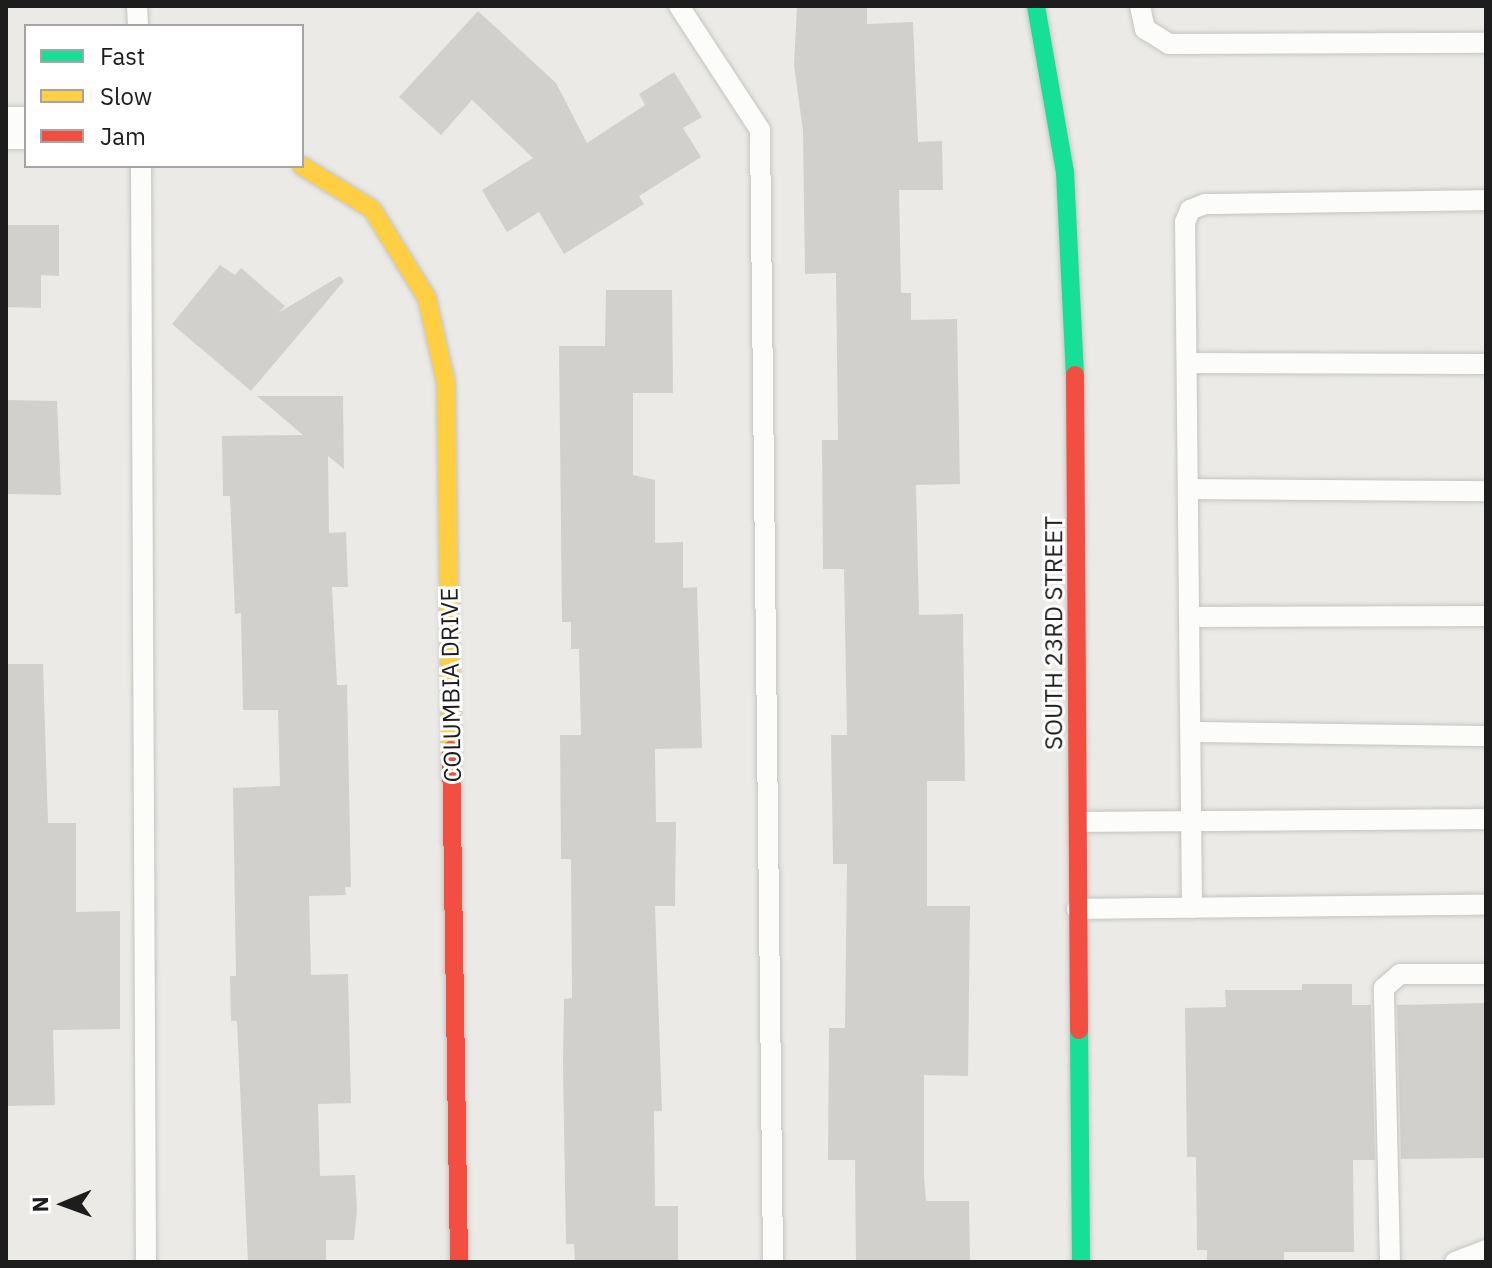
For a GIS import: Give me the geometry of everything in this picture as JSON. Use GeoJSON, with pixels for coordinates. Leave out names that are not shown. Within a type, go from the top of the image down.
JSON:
{"type":"FeatureCollection","features":[{"type":"Feature","properties":{"kind":"street","name":"SOUTH 23RD STREET"},"geometry":{"type":"LineString","coordinates":[[1036,6],[1065,172],[1075,347],[1081,1262]]}},
{"type":"Feature","properties":{"kind":"street","name":"COLUMBIA DRIVE"},"geometry":{"type":"LineString","coordinates":[[304,167],[372,209],[427,298],[446,383],[459,1262]]}},
{"type":"Feature","properties":{"kind":"lane"},"geometry":{"type":"LineString","coordinates":[[679,6],[760,130],[773,1262]]}},
{"type":"Feature","properties":{"kind":"lane"},"geometry":{"type":"LineString","coordinates":[[1140,6],[1145,29],[1169,44],[1486,43]]}},
{"type":"Feature","properties":{"kind":"lane"},"geometry":{"type":"LineString","coordinates":[[141,168],[146,1262]]}},
{"type":"Feature","properties":{"kind":"lane"},"geometry":{"type":"LineString","coordinates":[[1192,908],[1185,222],[1190,210],[1205,204],[1486,200]]}},
{"type":"Feature","properties":{"kind":"lane"},"geometry":{"type":"LineString","coordinates":[[1187,363],[1486,364]]}},
{"type":"Feature","properties":{"kind":"lane"},"geometry":{"type":"LineString","coordinates":[[1189,489],[1486,491]]}},
{"type":"Feature","properties":{"kind":"lane"},"geometry":{"type":"LineString","coordinates":[[1190,617],[1486,616]]}},
{"type":"Feature","properties":{"kind":"lane"},"geometry":{"type":"LineString","coordinates":[[1191,732],[1486,736]]}},
{"type":"Feature","properties":{"kind":"lane"},"geometry":{"type":"LineString","coordinates":[[1079,822],[1486,819]]}},
{"type":"Feature","properties":{"kind":"lane"},"geometry":{"type":"LineString","coordinates":[[1077,909],[1486,905]]}},
{"type":"Feature","properties":{"kind":"lane"},"geometry":{"type":"LineString","coordinates":[[1390,1262],[1384,988],[1400,974],[1486,974]]}},
{"type":"Feature","properties":{"kind":"lane"},"geometry":{"type":"LineString","coordinates":[[1455,1262],[1486,1250]]}},
{"type":"Feature","properties":{"kind":"building"},"geometry":{"type":"Polygon","coordinates":[[[797,6],[867,6],[867,24],[913,22],[918,142],[942,141],[943,190],[899,190],[901,293],[911,293],[911,320],[957,319],[960,484],[916,485],[919,615],[963,614],[965,781],[927,781],[927,906],[970,906],[968,1076],[924,1075],[924,1175],[926,1201],[969,1201],[970,1262],[856,1262],[855,1160],[828,1160],[829,1028],[845,1028],[847,864],[833,864],[831,735],[847,735],[844,569],[823,569],[822,440],[838,440],[836,273],[805,274],[803,131],[794,65],[797,6]]]}},
{"type":"Feature","properties":{"kind":"building"},"geometry":{"type":"Polygon","coordinates":[[[478,11],[556,83],[587,143],[645,105],[639,94],[674,72],[702,117],[683,128],[701,157],[639,196],[644,204],[564,254],[539,212],[507,232],[482,190],[533,158],[472,100],[441,135],[399,97],[478,11]]]}},
{"type":"Feature","properties":{"kind":"building"},"geometry":{"type":"Polygon","coordinates":[[[6,225],[59,225],[59,276],[41,275],[41,308],[6,307],[6,225]]]}},
{"type":"Feature","properties":{"kind":"building"},"geometry":{"type":"Polygon","coordinates":[[[220,265],[235,275],[241,268],[285,306],[278,313],[340,276],[344,281],[251,391],[172,324],[220,265]]]}},
{"type":"Feature","properties":{"kind":"building"},"geometry":{"type":"Polygon","coordinates":[[[606,290],[672,290],[673,393],[633,393],[633,475],[655,480],[655,543],[683,542],[683,588],[697,587],[702,748],[655,749],[656,822],[676,822],[675,906],[655,906],[662,1111],[654,1111],[655,1206],[678,1206],[678,1262],[575,1262],[574,1244],[566,1244],[563,1066],[564,999],[572,998],[571,859],[561,859],[560,735],[581,735],[579,649],[571,649],[571,622],[562,622],[559,346],[605,346],[606,290]]]}},
{"type":"Feature","properties":{"kind":"building"},"geometry":{"type":"Polygon","coordinates":[[[257,396],[343,396],[344,469],[328,456],[329,533],[346,532],[348,587],[332,587],[337,685],[347,685],[351,887],[345,887],[346,895],[309,896],[311,975],[348,974],[351,1103],[318,1104],[320,1176],[355,1175],[357,1210],[354,1240],[326,1240],[326,1262],[248,1262],[237,1021],[231,1021],[230,976],[236,976],[233,788],[280,786],[278,710],[243,710],[241,613],[235,614],[230,496],[223,496],[222,436],[303,435],[257,396]]]}},
{"type":"Feature","properties":{"kind":"building"},"geometry":{"type":"Polygon","coordinates":[[[6,400],[57,401],[61,495],[6,494],[6,400]]]}},
{"type":"Feature","properties":{"kind":"building"},"geometry":{"type":"Polygon","coordinates":[[[6,664],[43,664],[48,823],[76,823],[76,912],[120,911],[120,1029],[53,1030],[55,1105],[6,1106],[6,664]]]}},
{"type":"Feature","properties":{"kind":"building"},"geometry":{"type":"Polygon","coordinates":[[[1302,984],[1352,984],[1352,1005],[1371,1005],[1375,1160],[1353,1160],[1354,1252],[1284,1252],[1284,1262],[1207,1262],[1207,1250],[1197,1250],[1196,1157],[1187,1157],[1185,1008],[1226,1007],[1225,990],[1302,990],[1302,984]]]}},
{"type":"Feature","properties":{"kind":"building"},"geometry":{"type":"Polygon","coordinates":[[[1486,1003],[1486,1158],[1401,1159],[1397,1005],[1486,1003]]]}},
{"type":"Feature","properties":{"kind":"traffic: fast"},"geometry":{"type":"LineString","coordinates":[[1036,6],[1065,172],[1075,375]]}},
{"type":"Feature","properties":{"kind":"traffic: fast"},"geometry":{"type":"LineString","coordinates":[[1079,1030],[1081,1262]]}},
{"type":"Feature","properties":{"kind":"traffic: slow"},"geometry":{"type":"LineString","coordinates":[[304,167],[372,209],[427,298],[446,383],[451,750]]}},
{"type":"Feature","properties":{"kind":"traffic: jam"},"geometry":{"type":"LineString","coordinates":[[1075,375],[1079,1030]]}},
{"type":"Feature","properties":{"kind":"traffic: jam"},"geometry":{"type":"LineString","coordinates":[[451,750],[459,1262]]}}]}
